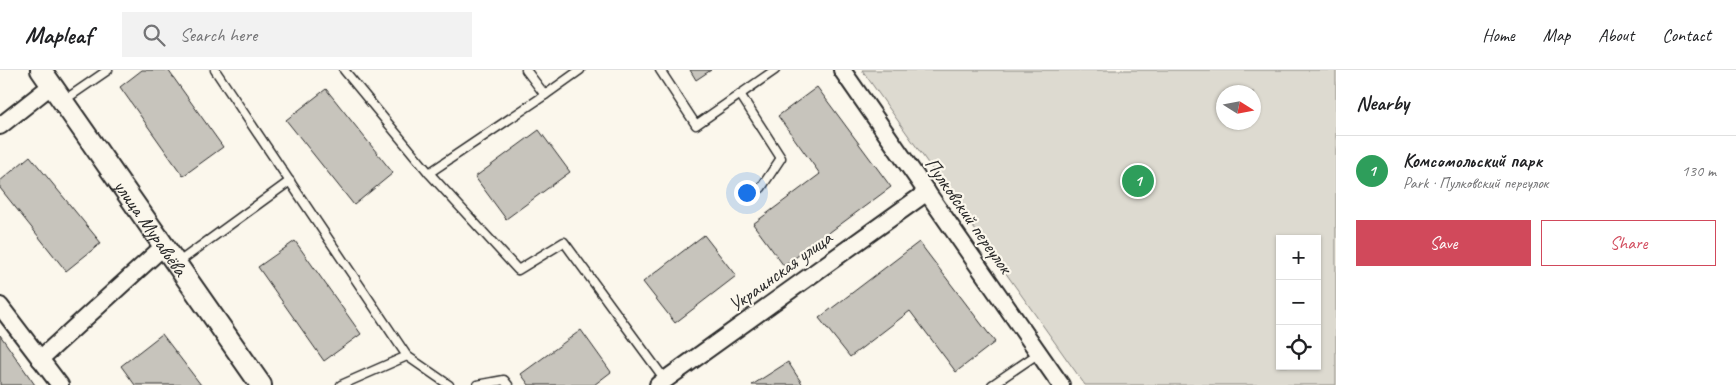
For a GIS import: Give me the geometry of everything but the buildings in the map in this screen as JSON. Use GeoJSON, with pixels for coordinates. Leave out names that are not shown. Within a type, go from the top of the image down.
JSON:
{"type":"FeatureCollection","features":[{"type":"Feature","properties":{"kind":"street","name":"Пулковский переулок"},"geometry":{"type":"LineString","coordinates":[[842,70],[1061,385]]}},
{"type":"Feature","properties":{"kind":"street"},"geometry":{"type":"LineString","coordinates":[[0,126],[52,86]]}},
{"type":"Feature","properties":{"kind":"street","name":"улица Муравьёва"},"geometry":{"type":"LineString","coordinates":[[52,86],[261,385]]}},
{"type":"Feature","properties":{"kind":"street","name":"Украинская улица"},"geometry":{"type":"LineString","coordinates":[[664,383],[927,192]]}},
{"type":"Feature","properties":{"kind":"street"},"geometry":{"type":"LineString","coordinates":[[40,359],[164,246]]}},
{"type":"Feature","properties":{"kind":"street"},"geometry":{"type":"LineString","coordinates":[[0,306],[60,385]]}},
{"type":"Feature","properties":{"kind":"lane"},"geometry":{"type":"LineString","coordinates":[[52,86],[108,70]]}},
{"type":"Feature","properties":{"kind":"lane"},"geometry":{"type":"LineString","coordinates":[[215,70],[407,356],[449,385]]}},
{"type":"Feature","properties":{"kind":"lane"},"geometry":{"type":"LineString","coordinates":[[344,70],[429,173],[518,270],[564,242],[664,383]]}},
{"type":"Feature","properties":{"kind":"lane"},"geometry":{"type":"LineString","coordinates":[[526,70],[545,96]]}},
{"type":"Feature","properties":{"kind":"lane"},"geometry":{"type":"LineString","coordinates":[[429,173],[545,96],[580,70]]}},
{"type":"Feature","properties":{"kind":"lane"},"geometry":{"type":"LineString","coordinates":[[660,70],[696,125],[776,70]]}},
{"type":"Feature","properties":{"kind":"lane"},"geometry":{"type":"LineString","coordinates":[[740,94],[781,158],[761,188]]}},
{"type":"Feature","properties":{"kind":"lane"},"geometry":{"type":"LineString","coordinates":[[176,264],[290,181]]}},
{"type":"Feature","properties":{"kind":"lane"},"geometry":{"type":"LineString","coordinates":[[992,385],[1039,353]]}},
{"type":"Feature","properties":{"kind":"lane"},"geometry":{"type":"LineString","coordinates":[[341,385],[407,356]]}},
{"type":"Feature","properties":{"kind":"lane"},"geometry":{"type":"LineString","coordinates":[[477,385],[504,380],[508,385]]}},
{"type":"Feature","properties":{"kind":"shaded area"},"geometry":{"type":"Polygon","coordinates":[[[862,70],[1336,70],[1336,385],[1085,385],[862,70]]]}},
{"type":"Feature","properties":{"kind":"place","name":"Комсомольский парк"},"geometry":{"type":"Point","coordinates":[1138,181]}}]}
